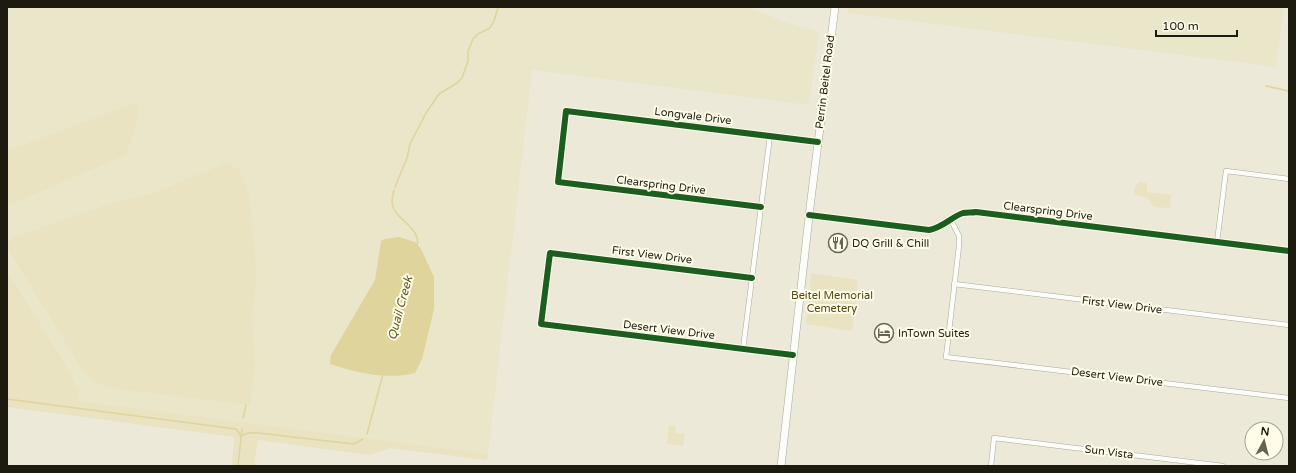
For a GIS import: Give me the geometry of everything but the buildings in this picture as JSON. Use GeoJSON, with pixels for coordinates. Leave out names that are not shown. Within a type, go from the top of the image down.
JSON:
{"type":"FeatureCollection","features":[{"type":"Feature","properties":{"kind":"main road","name":"Perrin Beitel Road"},"geometry":{"type":"LineString","coordinates":[[781,466],[809,215],[835,7]]}},
{"type":"Feature","properties":{"kind":"street","name":"Longvale Drive"},"geometry":{"type":"LineString","coordinates":[[558,182],[566,111],[818,142]]}},
{"type":"Feature","properties":{"kind":"street"},"geometry":{"type":"LineString","coordinates":[[743,349],[770,136]]}},
{"type":"Feature","properties":{"kind":"street"},"geometry":{"type":"LineString","coordinates":[[1218,242],[1226,171],[1289,179]]}},
{"type":"Feature","properties":{"kind":"street","name":"Clearspring Drive"},"geometry":{"type":"LineString","coordinates":[[558,182],[761,207]]}},
{"type":"Feature","properties":{"kind":"street","name":"Clearspring Drive"},"geometry":{"type":"LineString","coordinates":[[809,215],[922,230],[936,229],[964,213],[976,212],[1289,251]]}},
{"type":"Feature","properties":{"kind":"street"},"geometry":{"type":"LineString","coordinates":[[951,220],[959,236],[954,284]]}},
{"type":"Feature","properties":{"kind":"street","name":"First View Drive"},"geometry":{"type":"LineString","coordinates":[[541,324],[550,253],[752,278]]}},
{"type":"Feature","properties":{"kind":"street","name":"First View Drive"},"geometry":{"type":"LineString","coordinates":[[954,284],[1289,325]]}},
{"type":"Feature","properties":{"kind":"street","name":"Desert View Drive"},"geometry":{"type":"LineString","coordinates":[[954,284],[946,356],[1289,398]]}},
{"type":"Feature","properties":{"kind":"street","name":"Desert View Drive"},"geometry":{"type":"LineString","coordinates":[[541,324],[793,355]]}},
{"type":"Feature","properties":{"kind":"street","name":"Sun Vista"},"geometry":{"type":"LineString","coordinates":[[991,466],[994,438],[1223,466]]}},
{"type":"Feature","properties":{"kind":"shaded area"},"geometry":{"type":"Polygon","coordinates":[[[7,7],[747,7],[783,21],[819,32],[809,105],[532,70],[488,454],[7,392],[7,7]]]}},
{"type":"Feature","properties":{"kind":"shaded area"},"geometry":{"type":"Polygon","coordinates":[[[848,7],[1284,7],[1276,67],[847,13],[848,7]]]}},
{"type":"Feature","properties":{"kind":"green space"},"geometry":{"type":"Polygon","coordinates":[[[138,102],[138,118],[127,152],[128,154],[7,206],[7,151],[138,102]]]}},
{"type":"Feature","properties":{"kind":"green space"},"geometry":{"type":"Polygon","coordinates":[[[226,163],[239,169],[249,193],[255,253],[256,279],[252,322],[255,368],[250,405],[110,388],[95,382],[82,369],[7,247],[7,242],[15,237],[111,203],[151,194],[226,163]]]}},
{"type":"Feature","properties":{"kind":"green space"},"geometry":{"type":"Polygon","coordinates":[[[1140,182],[1147,184],[1147,192],[1171,195],[1170,208],[1154,207],[1147,198],[1135,194],[1135,187],[1140,182]]]}},
{"type":"Feature","properties":{"kind":"green space"},"geometry":{"type":"Polygon","coordinates":[[[7,271],[65,364],[79,392],[78,401],[488,454],[487,460],[390,448],[369,455],[258,440],[254,466],[232,466],[234,437],[7,407],[7,271]]]}},
{"type":"Feature","properties":{"kind":"green space","name":"Beitel Memorial Cemetery"},"geometry":{"type":"Polygon","coordinates":[[[811,273],[858,280],[852,331],[806,324],[811,273]]]}},
{"type":"Feature","properties":{"kind":"green space"},"geometry":{"type":"Polygon","coordinates":[[[669,425],[676,426],[675,433],[685,434],[683,446],[667,444],[669,425]]]}},
{"type":"Feature","properties":{"kind":"water"},"geometry":{"type":"Polygon","coordinates":[[[399,237],[415,242],[421,249],[434,277],[434,309],[422,359],[415,373],[383,376],[361,373],[330,364],[331,355],[375,280],[381,241],[399,237]]]}},
{"type":"Feature","properties":{"kind":"waterway","name":"Quail Creek"},"geometry":{"type":"LineString","coordinates":[[395,187],[407,158],[410,144],[426,113],[439,94],[457,83],[462,78],[468,61],[468,51],[473,39],[478,34],[490,28],[494,21],[498,7]]}},
{"type":"Feature","properties":{"kind":"waterway"},"geometry":{"type":"LineString","coordinates":[[1266,86],[1289,91]]}},
{"type":"Feature","properties":{"kind":"waterway","name":"Quail Creek"},"geometry":{"type":"LineString","coordinates":[[394,190],[392,203],[394,209],[412,229],[417,240],[417,247]]}},
{"type":"Feature","properties":{"kind":"waterway","name":"Quail Creek"},"geometry":{"type":"LineString","coordinates":[[367,434],[383,374]]}},
{"type":"Feature","properties":{"kind":"waterway"},"geometry":{"type":"LineString","coordinates":[[7,399],[236,429],[241,436]]}},
{"type":"Feature","properties":{"kind":"waterway"},"geometry":{"type":"LineString","coordinates":[[243,418],[246,405]]}},
{"type":"Feature","properties":{"kind":"waterway","name":"Quail Creek"},"geometry":{"type":"LineString","coordinates":[[238,466],[242,429]]}},
{"type":"Feature","properties":{"kind":"waterway","name":"Quail Creek"},"geometry":{"type":"LineString","coordinates":[[241,436],[248,433],[258,433],[354,444],[363,439]]}},
{"type":"Feature","properties":{"kind":"cycle path"},"geometry":{"type":"LineString","coordinates":[[761,207],[558,182],[566,111],[818,142]]}},
{"type":"Feature","properties":{"kind":"cycle path"},"geometry":{"type":"LineString","coordinates":[[809,215],[929,230],[939,227],[963,213],[976,212],[1289,251]]}},
{"type":"Feature","properties":{"kind":"cycle path"},"geometry":{"type":"LineString","coordinates":[[752,278],[550,253],[541,324],[793,355]]}},
{"type":"Feature","properties":{"kind":"place","name":"DQ Grill & Chill"},"geometry":{"type":"Point","coordinates":[838,243]}},
{"type":"Feature","properties":{"kind":"place","name":"InTown Suites"},"geometry":{"type":"Point","coordinates":[884,333]}}]}
